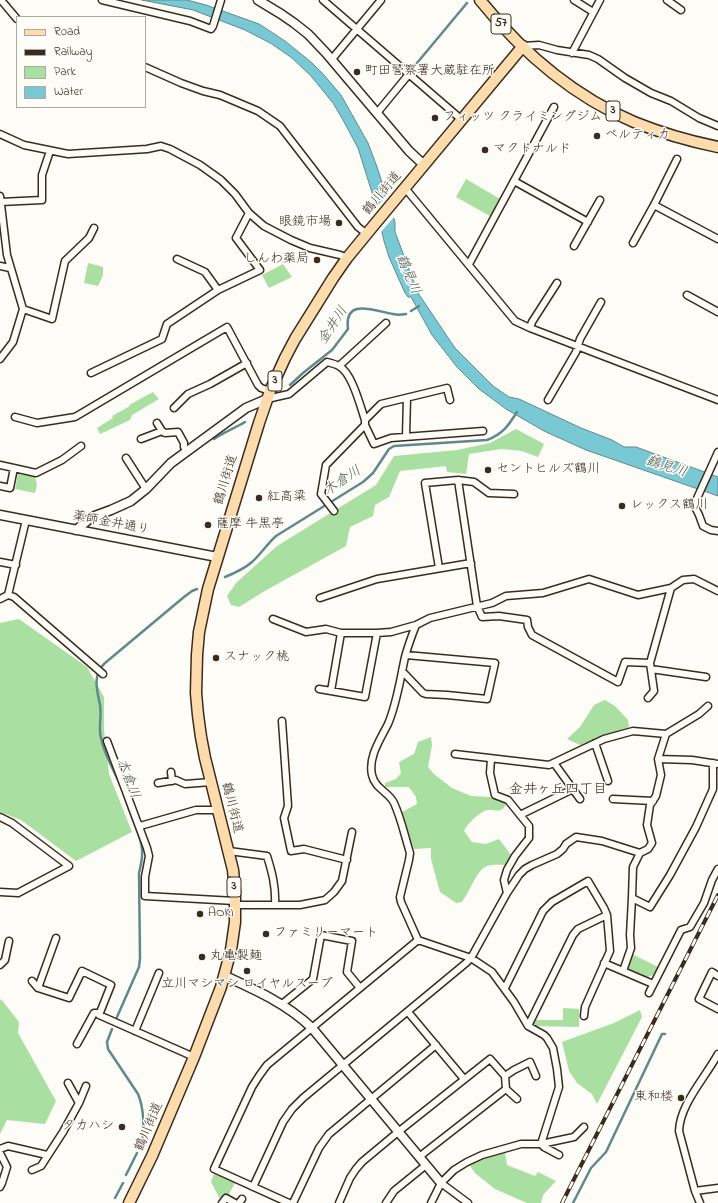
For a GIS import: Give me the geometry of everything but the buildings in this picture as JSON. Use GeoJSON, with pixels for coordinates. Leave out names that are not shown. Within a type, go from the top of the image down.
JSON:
{"type":"FeatureCollection","features":[{"type":"Feature","properties":{"kind":"main road","name":"57"},"geometry":{"type":"LineString","coordinates":[[480,0],[495,18],[523,46]]}},
{"type":"Feature","properties":{"kind":"main road","name":"鶴川街道"},"geometry":{"type":"LineString","coordinates":[[129,1203],[152,1156],[194,1057],[225,976],[232,950],[235,922],[233,870],[205,758],[198,715],[196,673],[199,632],[203,608],[217,557],[254,439],[269,395],[295,339],[347,258],[523,46]]}},
{"type":"Feature","properties":{"kind":"main road","name":"3"},"geometry":{"type":"LineString","coordinates":[[523,46],[567,84],[616,113],[632,121],[660,131],[718,147]]}},
{"type":"Feature","properties":{"kind":"street"},"geometry":{"type":"LineString","coordinates":[[0,0],[16,18]]}},
{"type":"Feature","properties":{"kind":"street"},"geometry":{"type":"LineString","coordinates":[[102,0],[190,21],[211,29],[221,1]]}},
{"type":"Feature","properties":{"kind":"street"},"geometry":{"type":"LineString","coordinates":[[258,0],[281,14],[308,34],[332,59],[409,150],[424,165]]}},
{"type":"Feature","properties":{"kind":"street"},"geometry":{"type":"LineString","coordinates":[[323,0],[462,120]]}},
{"type":"Feature","properties":{"kind":"street"},"geometry":{"type":"LineString","coordinates":[[332,59],[381,0]]}},
{"type":"Feature","properties":{"kind":"street"},"geometry":{"type":"LineString","coordinates":[[574,0],[593,12]]}},
{"type":"Feature","properties":{"kind":"street"},"geometry":{"type":"LineString","coordinates":[[572,53],[600,0]]}},
{"type":"Feature","properties":{"kind":"street"},"geometry":{"type":"LineString","coordinates":[[667,0],[681,10]]}},
{"type":"Feature","properties":{"kind":"street"},"geometry":{"type":"LineString","coordinates":[[523,46],[540,45],[572,53],[589,55],[598,59],[625,78],[651,93],[671,101],[699,118],[718,126]]}},
{"type":"Feature","properties":{"kind":"street"},"geometry":{"type":"LineString","coordinates":[[146,67],[181,83],[220,95],[258,111],[280,126],[358,227],[367,234]]}},
{"type":"Feature","properties":{"kind":"street"},"geometry":{"type":"LineString","coordinates":[[377,113],[409,74]]}},
{"type":"Feature","properties":{"kind":"street"},"geometry":{"type":"LineString","coordinates":[[468,264],[554,107]]}},
{"type":"Feature","properties":{"kind":"street"},"geometry":{"type":"LineString","coordinates":[[0,134],[24,145],[68,154],[161,146],[170,149],[200,165],[221,180],[235,194],[249,213],[264,226],[310,248],[347,258]]}},
{"type":"Feature","properties":{"kind":"street"},"geometry":{"type":"LineString","coordinates":[[0,359],[13,342],[23,309],[10,268],[3,231],[0,200],[42,200],[42,175],[50,151]]}},
{"type":"Feature","properties":{"kind":"street"},"geometry":{"type":"LineString","coordinates":[[633,243],[677,159]]}},
{"type":"Feature","properties":{"kind":"street"},"geometry":{"type":"LineString","coordinates":[[514,181],[588,222]]}},
{"type":"Feature","properties":{"kind":"street"},"geometry":{"type":"LineString","coordinates":[[405,188],[514,321],[718,400]]}},
{"type":"Feature","properties":{"kind":"street"},"geometry":{"type":"LineString","coordinates":[[574,246],[600,200]]}},
{"type":"Feature","properties":{"kind":"street"},"geometry":{"type":"LineString","coordinates":[[654,205],[718,239]]}},
{"type":"Feature","properties":{"kind":"street"},"geometry":{"type":"LineString","coordinates":[[91,373],[162,339],[167,324],[218,290],[260,270],[236,238],[249,213]]}},
{"type":"Feature","properties":{"kind":"street"},"geometry":{"type":"LineString","coordinates":[[23,309],[52,319],[65,261],[89,238],[94,228]]}},
{"type":"Feature","properties":{"kind":"street"},"geometry":{"type":"LineString","coordinates":[[177,259],[205,272],[218,290]]}},
{"type":"Feature","properties":{"kind":"street"},"geometry":{"type":"LineString","coordinates":[[0,266],[10,268]]}},
{"type":"Feature","properties":{"kind":"street"},"geometry":{"type":"LineString","coordinates":[[530,328],[532,322],[557,283]]}},
{"type":"Feature","properties":{"kind":"street"},"geometry":{"type":"LineString","coordinates":[[687,295],[718,312]]}},
{"type":"Feature","properties":{"kind":"street"},"geometry":{"type":"LineString","coordinates":[[548,400],[576,352],[580,339],[601,302]]}},
{"type":"Feature","properties":{"kind":"street"},"geometry":{"type":"LineString","coordinates":[[339,366],[386,324]]}},
{"type":"Feature","properties":{"kind":"street"},"geometry":{"type":"LineString","coordinates":[[15,417],[37,423],[75,417],[227,327],[258,385],[269,395]]}},
{"type":"Feature","properties":{"kind":"street"},"geometry":{"type":"LineString","coordinates":[[76,530],[92,517],[131,500],[146,490],[171,463],[246,408],[269,395],[289,394],[327,362],[339,366],[350,377],[374,444],[391,438],[406,436],[483,431]]}},
{"type":"Feature","properties":{"kind":"street"},"geometry":{"type":"LineString","coordinates":[[174,408],[188,394],[210,384],[246,363]]}},
{"type":"Feature","properties":{"kind":"street"},"geometry":{"type":"LineString","coordinates":[[333,510],[321,494],[326,465],[381,404],[447,388],[450,400]]}},
{"type":"Feature","properties":{"kind":"street"},"geometry":{"type":"LineString","coordinates":[[406,436],[407,398]]}},
{"type":"Feature","properties":{"kind":"street"},"geometry":{"type":"LineString","coordinates":[[37,423],[41,429]]}},
{"type":"Feature","properties":{"kind":"street"},"geometry":{"type":"LineString","coordinates":[[157,423],[162,432]]}},
{"type":"Feature","properties":{"kind":"street"},"geometry":{"type":"LineString","coordinates":[[141,439],[162,432],[178,432],[187,451]]}},
{"type":"Feature","properties":{"kind":"street"},"geometry":{"type":"LineString","coordinates":[[0,464],[36,473],[62,460],[81,446]]}},
{"type":"Feature","properties":{"kind":"street"},"geometry":{"type":"LineString","coordinates":[[718,452],[694,505],[703,526],[711,530],[718,531]]}},
{"type":"Feature","properties":{"kind":"street"},"geometry":{"type":"LineString","coordinates":[[126,458],[146,490]]}},
{"type":"Feature","properties":{"kind":"street"},"geometry":{"type":"LineString","coordinates":[[0,486],[10,488],[14,468]]}},
{"type":"Feature","properties":{"kind":"street"},"geometry":{"type":"LineString","coordinates":[[458,480],[477,606],[482,617],[499,616],[527,620],[528,627],[532,635],[618,682],[625,662],[706,677]]}},
{"type":"Feature","properties":{"kind":"street"},"geometry":{"type":"LineString","coordinates":[[439,568],[425,483],[458,480],[474,482],[489,493],[514,494]]}},
{"type":"Feature","properties":{"kind":"street","name":"薬師金井通り"},"geometry":{"type":"LineString","coordinates":[[0,515],[217,557]]}},
{"type":"Feature","properties":{"kind":"street"},"geometry":{"type":"LineString","coordinates":[[3,599],[16,565],[26,520]]}},
{"type":"Feature","properties":{"kind":"street"},"geometry":{"type":"LineString","coordinates":[[0,562],[16,565]]}},
{"type":"Feature","properties":{"kind":"street"},"geometry":{"type":"LineString","coordinates":[[320,598],[377,579],[471,563]]}},
{"type":"Feature","properties":{"kind":"street"},"geometry":{"type":"LineString","coordinates":[[273,618],[306,632],[326,629],[341,633],[377,633],[391,632],[416,625],[430,618],[492,603],[506,596],[543,593],[589,578],[638,595],[671,588],[683,580],[694,578],[718,591]]}},
{"type":"Feature","properties":{"kind":"street"},"geometry":{"type":"LineString","coordinates":[[648,698],[654,691],[651,666],[671,588]]}},
{"type":"Feature","properties":{"kind":"street"},"geometry":{"type":"LineString","coordinates":[[3,599],[14,597],[103,674]]}},
{"type":"Feature","properties":{"kind":"street"},"geometry":{"type":"LineString","coordinates":[[416,625],[406,655],[394,710],[373,754],[370,764],[372,776],[379,789],[388,795],[394,802],[410,853],[400,897],[401,902],[418,940],[471,958],[492,972],[514,1002],[528,1026],[544,1035],[553,1048],[559,1079],[559,1088],[540,1144]]}},
{"type":"Feature","properties":{"kind":"street"},"geometry":{"type":"LineString","coordinates":[[331,691],[341,633]]}},
{"type":"Feature","properties":{"kind":"street"},"geometry":{"type":"LineString","coordinates":[[319,688],[365,697],[377,633]]}},
{"type":"Feature","properties":{"kind":"street"},"geometry":{"type":"LineString","coordinates":[[402,671],[422,693],[487,699],[495,663],[406,655]]}},
{"type":"Feature","properties":{"kind":"street"},"geometry":{"type":"LineString","coordinates":[[455,754],[549,765],[604,739],[633,731],[666,734],[699,714],[708,706]]}},
{"type":"Feature","properties":{"kind":"street"},"geometry":{"type":"LineString","coordinates":[[282,721],[288,806],[284,818],[291,851],[304,849],[347,860]]}},
{"type":"Feature","properties":{"kind":"street"},"geometry":{"type":"LineString","coordinates":[[623,971],[631,948],[630,923],[633,867],[640,853],[648,849],[652,843],[647,825],[650,805],[656,796],[661,776],[658,759],[666,734]]}},
{"type":"Feature","properties":{"kind":"street"},"geometry":{"type":"LineString","coordinates":[[107,741],[140,826],[149,856],[145,877],[145,896],[235,903],[275,904],[300,904],[325,900],[334,892],[342,881],[352,832]]}},
{"type":"Feature","properties":{"kind":"street"},"geometry":{"type":"LineString","coordinates":[[595,743],[608,781]]}},
{"type":"Feature","properties":{"kind":"street"},"geometry":{"type":"LineString","coordinates":[[491,759],[490,773],[494,795],[508,800],[529,826],[529,838],[514,856],[507,870],[504,880],[507,894]]}},
{"type":"Feature","properties":{"kind":"street"},"geometry":{"type":"LineString","coordinates":[[632,898],[650,907],[670,875],[696,827],[713,789],[715,764],[692,760],[658,759]]}},
{"type":"Feature","properties":{"kind":"street"},"geometry":{"type":"LineString","coordinates":[[554,763],[580,799]]}},
{"type":"Feature","properties":{"kind":"street"},"geometry":{"type":"LineString","coordinates":[[171,772],[172,781]]}},
{"type":"Feature","properties":{"kind":"street"},"geometry":{"type":"LineString","coordinates":[[158,783],[176,780],[185,784],[211,782]]}},
{"type":"Feature","properties":{"kind":"street"},"geometry":{"type":"LineString","coordinates":[[520,815],[573,789]]}},
{"type":"Feature","properties":{"kind":"street"},"geometry":{"type":"LineString","coordinates":[[613,799],[653,801]]}},
{"type":"Feature","properties":{"kind":"street"},"geometry":{"type":"LineString","coordinates":[[140,826],[196,810],[218,810]]}},
{"type":"Feature","properties":{"kind":"street"},"geometry":{"type":"LineString","coordinates":[[0,817],[12,823],[69,866],[18,893],[0,892]]}},
{"type":"Feature","properties":{"kind":"street"},"geometry":{"type":"LineString","coordinates":[[253,1187],[283,1122],[292,1109],[471,958],[518,875],[526,869],[556,854],[576,837],[602,841],[640,853]]}},
{"type":"Feature","properties":{"kind":"street"},"geometry":{"type":"LineString","coordinates":[[229,852],[267,856],[272,871],[276,892],[275,904]]}},
{"type":"Feature","properties":{"kind":"street"},"geometry":{"type":"LineString","coordinates":[[649,993],[681,930],[690,927],[704,903],[712,880],[718,869]]}},
{"type":"Feature","properties":{"kind":"street"},"geometry":{"type":"LineString","coordinates":[[504,988],[543,911],[552,902],[588,881],[607,915],[610,951],[585,1007],[584,1016]]}},
{"type":"Feature","properties":{"kind":"street"},"geometry":{"type":"LineString","coordinates":[[528,1026],[573,935],[578,930],[607,915]]}},
{"type":"Feature","properties":{"kind":"street"},"geometry":{"type":"LineString","coordinates":[[282,1004],[313,979],[321,935],[352,940],[347,972],[360,988]]}},
{"type":"Feature","properties":{"kind":"street"},"geometry":{"type":"LineString","coordinates":[[38,988],[57,946],[56,938]]}},
{"type":"Feature","properties":{"kind":"street"},"geometry":{"type":"LineString","coordinates":[[0,965],[5,960],[9,940]]}},
{"type":"Feature","properties":{"kind":"street"},"geometry":{"type":"LineString","coordinates":[[289,1203],[214,1169],[252,1087],[267,1065],[418,940]]}},
{"type":"Feature","properties":{"kind":"street"},"geometry":{"type":"LineString","coordinates":[[604,963],[653,984]]}},
{"type":"Feature","properties":{"kind":"street"},"geometry":{"type":"LineString","coordinates":[[32,981],[38,988],[69,998],[82,970],[111,985],[100,1013]]}},
{"type":"Feature","properties":{"kind":"street"},"geometry":{"type":"LineString","coordinates":[[135,1031],[159,972]]}},
{"type":"Feature","properties":{"kind":"street"},"geometry":{"type":"LineString","coordinates":[[718,976],[712,972],[699,999],[718,1009]]}},
{"type":"Feature","properties":{"kind":"street"},"geometry":{"type":"LineString","coordinates":[[225,976],[261,992],[282,1004],[299,1016],[312,1028],[441,1183],[468,1203]]}},
{"type":"Feature","properties":{"kind":"street"},"geometry":{"type":"LineString","coordinates":[[408,1012],[464,1079]]}},
{"type":"Feature","properties":{"kind":"street"},"geometry":{"type":"LineString","coordinates":[[77,1044],[94,1013],[100,1013]]}},
{"type":"Feature","properties":{"kind":"street"},"geometry":{"type":"LineString","coordinates":[[100,1013],[99,1015],[194,1057]]}},
{"type":"Feature","properties":{"kind":"street"},"geometry":{"type":"LineString","coordinates":[[293,1203],[319,1148],[330,1134],[436,1045]]}},
{"type":"Feature","properties":{"kind":"street"},"geometry":{"type":"LineString","coordinates":[[700,1203],[695,1191],[678,1131],[679,1122],[697,1087],[718,1054]]}},
{"type":"Feature","properties":{"kind":"street"},"geometry":{"type":"LineString","coordinates":[[339,1203],[356,1168],[362,1162],[490,1059],[505,1076],[506,1090],[517,1099]]}},
{"type":"Feature","properties":{"kind":"street"},"geometry":{"type":"LineString","coordinates":[[505,1076],[530,1062],[536,1076]]}},
{"type":"Feature","properties":{"kind":"street"},"geometry":{"type":"LineString","coordinates":[[68,1083],[79,1103]]}},
{"type":"Feature","properties":{"kind":"street"},"geometry":{"type":"LineString","coordinates":[[32,1170],[41,1166],[63,1132],[79,1103],[86,1086]]}},
{"type":"Feature","properties":{"kind":"street"},"geometry":{"type":"LineString","coordinates":[[419,1157],[506,1090]]}},
{"type":"Feature","properties":{"kind":"street"},"geometry":{"type":"LineString","coordinates":[[431,1203],[441,1183],[454,1170],[467,1162],[482,1155],[521,1144],[540,1144],[574,1137],[584,1128]]}},
{"type":"Feature","properties":{"kind":"street"},"geometry":{"type":"LineString","coordinates":[[540,1144],[544,1148],[559,1155]]}},
{"type":"Feature","properties":{"kind":"street"},"geometry":{"type":"LineString","coordinates":[[0,1149],[8,1146],[47,1155]]}},
{"type":"Feature","properties":{"kind":"street"},"geometry":{"type":"LineString","coordinates":[[0,1153],[7,1167],[0,1187]]}},
{"type":"Feature","properties":{"kind":"street"},"geometry":{"type":"LineString","coordinates":[[386,1203],[394,1191],[426,1165]]}},
{"type":"Feature","properties":{"kind":"street"},"geometry":{"type":"LineString","coordinates":[[695,1191],[718,1188]]}},
{"type":"Feature","properties":{"kind":"street"},"geometry":{"type":"LineString","coordinates":[[222,1203],[226,1198],[235,1203]]}},
{"type":"Feature","properties":{"kind":"green space"},"geometry":{"type":"Polygon","coordinates":[[[466,179],[500,199],[490,216],[456,197],[466,179]]]}},
{"type":"Feature","properties":{"kind":"green space"},"geometry":{"type":"Polygon","coordinates":[[[88,263],[103,267],[103,275],[98,286],[84,283],[88,263]]]}},
{"type":"Feature","properties":{"kind":"green space"},"geometry":{"type":"Polygon","coordinates":[[[283,264],[292,277],[269,288],[262,275],[283,264]]]}},
{"type":"Feature","properties":{"kind":"green space"},"geometry":{"type":"Polygon","coordinates":[[[153,392],[159,399],[132,415],[130,420],[100,434],[97,428],[113,418],[112,416],[153,392]]]}},
{"type":"Feature","properties":{"kind":"green space"},"geometry":{"type":"Polygon","coordinates":[[[516,429],[544,444],[538,457],[522,451],[501,449],[469,454],[466,474],[447,472],[446,466],[400,471],[389,497],[375,505],[373,516],[350,527],[346,546],[239,607],[231,605],[227,596],[236,583],[277,546],[376,485],[394,456],[457,450],[490,443],[516,429]]]}},
{"type":"Feature","properties":{"kind":"green space"},"geometry":{"type":"Polygon","coordinates":[[[18,474],[35,477],[37,485],[35,493],[15,489],[18,474]]]}},
{"type":"Feature","properties":{"kind":"green space"},"geometry":{"type":"Polygon","coordinates":[[[19,619],[87,667],[104,697],[104,730],[109,774],[132,832],[76,861],[21,820],[0,812],[0,623],[19,619]]]}},
{"type":"Feature","properties":{"kind":"green space"},"geometry":{"type":"Polygon","coordinates":[[[605,700],[615,706],[628,720],[629,727],[580,745],[567,739],[580,727],[594,705],[605,700]]]}},
{"type":"Feature","properties":{"kind":"green space"},"geometry":{"type":"Polygon","coordinates":[[[431,737],[432,745],[428,767],[434,774],[452,788],[471,796],[490,797],[506,804],[502,810],[484,811],[475,817],[465,828],[464,831],[472,842],[486,844],[499,839],[511,855],[505,865],[490,865],[482,869],[462,902],[456,903],[440,892],[431,859],[431,848],[414,849],[402,812],[417,804],[416,797],[409,787],[385,787],[385,783],[396,779],[401,773],[399,762],[414,754],[418,742],[431,737]]]}},
{"type":"Feature","properties":{"kind":"green space"},"geometry":{"type":"Polygon","coordinates":[[[632,954],[658,967],[653,975],[648,977],[629,969],[628,966],[632,954]]]}},
{"type":"Feature","properties":{"kind":"green space"},"geometry":{"type":"Polygon","coordinates":[[[1,999],[19,1022],[18,1033],[56,1101],[45,1124],[7,1120],[0,1134],[0,1001],[1,999]]]}},
{"type":"Feature","properties":{"kind":"green space"},"geometry":{"type":"Polygon","coordinates":[[[563,1008],[579,1009],[579,1027],[534,1026],[534,1020],[563,1020],[563,1008]]]}},
{"type":"Feature","properties":{"kind":"green space"},"geometry":{"type":"Polygon","coordinates":[[[640,1010],[642,1017],[597,1104],[592,1094],[577,1083],[569,1071],[562,1042],[614,1023],[640,1010]]]}},
{"type":"Feature","properties":{"kind":"green space"},"geometry":{"type":"Polygon","coordinates":[[[505,1153],[507,1165],[535,1176],[538,1172],[556,1181],[543,1195],[541,1203],[527,1203],[495,1189],[476,1174],[469,1165],[482,1159],[505,1153]]]}},
{"type":"Feature","properties":{"kind":"green space"},"geometry":{"type":"Polygon","coordinates":[[[214,1174],[235,1183],[228,1196],[225,1195],[221,1201],[211,1182],[214,1174]]]}},
{"type":"Feature","properties":{"kind":"water","name":"鶴見川"},"geometry":{"type":"Polygon","coordinates":[[[142,0],[187,0],[206,5],[259,24],[285,41],[311,62],[324,75],[341,95],[368,143],[395,222],[395,232],[418,293],[455,348],[493,386],[509,397],[519,399],[581,428],[612,440],[624,447],[636,447],[718,477],[718,496],[586,450],[544,431],[506,409],[479,389],[457,367],[432,335],[411,297],[408,297],[405,293],[389,257],[375,202],[358,148],[333,103],[311,76],[292,58],[272,44],[245,30],[193,10],[142,0]]]}},
{"type":"Feature","properties":{"kind":"pier"},"geometry":{"type":"Polygon","coordinates":[[[387,194],[395,216],[380,233],[375,210],[387,194]]]}},
{"type":"Feature","properties":{"kind":"waterway"},"geometry":{"type":"LineString","coordinates":[[412,69],[467,3]]}},
{"type":"Feature","properties":{"kind":"waterway","name":"金井川"},"geometry":{"type":"LineString","coordinates":[[411,311],[419,306]]}},
{"type":"Feature","properties":{"kind":"waterway","name":"金井川"},"geometry":{"type":"LineString","coordinates":[[290,385],[332,350],[348,329],[348,319],[355,309],[369,309],[396,315],[406,314]]}},
{"type":"Feature","properties":{"kind":"waterway","name":"木倉川"},"geometry":{"type":"LineString","coordinates":[[225,577],[239,571],[249,564],[276,536],[363,482],[373,473],[389,449],[394,446],[487,440],[505,429],[517,412]]}},
{"type":"Feature","properties":{"kind":"waterway","name":"金井川"},"geometry":{"type":"LineString","coordinates":[[214,439],[245,422]]}},
{"type":"Feature","properties":{"kind":"waterway","name":"木倉川"},"geometry":{"type":"LineString","coordinates":[[117,1017],[139,967],[139,873],[142,861],[142,852],[139,837],[124,794],[102,744],[100,734],[100,709],[96,683],[98,673],[105,663],[184,597],[197,589]]}},
{"type":"Feature","properties":{"kind":"waterway","name":"木倉川"},"geometry":{"type":"LineString","coordinates":[[112,1029],[107,1042],[108,1049],[138,1094],[142,1106],[143,1134],[141,1146]]}},
{"type":"Feature","properties":{"kind":"waterway"},"geometry":{"type":"LineString","coordinates":[[573,1203],[591,1168],[606,1152],[662,1034],[665,1034]]}},
{"type":"Feature","properties":{"kind":"waterway","name":"木倉川"},"geometry":{"type":"LineString","coordinates":[[126,1175],[137,1153]]}},
{"type":"Feature","properties":{"kind":"waterway","name":"木倉川"},"geometry":{"type":"LineString","coordinates":[[115,1198],[123,1183]]}},
{"type":"Feature","properties":{"kind":"railway"},"geometry":{"type":"LineString","coordinates":[[562,1203],[718,895]]}},
{"type":"Feature","properties":{"kind":"place","name":"町田警察署大蔵駐在所"},"geometry":{"type":"Point","coordinates":[357,72]}},
{"type":"Feature","properties":{"kind":"place","name":"フィッツ クライミングジム"},"geometry":{"type":"Point","coordinates":[435,118]}},
{"type":"Feature","properties":{"kind":"place","name":"ペルティカ"},"geometry":{"type":"Point","coordinates":[597,136]}},
{"type":"Feature","properties":{"kind":"place","name":"マクドナルド"},"geometry":{"type":"Point","coordinates":[485,150]}},
{"type":"Feature","properties":{"kind":"place","name":"眼鏡市場"},"geometry":{"type":"Point","coordinates":[339,223]}},
{"type":"Feature","properties":{"kind":"place","name":"しんわ薬局"},"geometry":{"type":"Point","coordinates":[317,260]}},
{"type":"Feature","properties":{"kind":"place","name":"セントヒルズ鶴川"},"geometry":{"type":"Point","coordinates":[488,470]}},
{"type":"Feature","properties":{"kind":"place","name":"紅高粱"},"geometry":{"type":"Point","coordinates":[259,498]}},
{"type":"Feature","properties":{"kind":"place","name":"レックス鶴川"},"geometry":{"type":"Point","coordinates":[622,506]}},
{"type":"Feature","properties":{"kind":"place","name":"薩摩 牛黒亭"},"geometry":{"type":"Point","coordinates":[208,525]}},
{"type":"Feature","properties":{"kind":"place","name":"スナック桃"},"geometry":{"type":"Point","coordinates":[216,658]}},
{"type":"Feature","properties":{"kind":"place","name":"AOKI"},"geometry":{"type":"Point","coordinates":[200,914]}},
{"type":"Feature","properties":{"kind":"place","name":"ファミリーマート"},"geometry":{"type":"Point","coordinates":[266,934]}},
{"type":"Feature","properties":{"kind":"place","name":"丸亀製麺"},"geometry":{"type":"Point","coordinates":[202,957]}},
{"type":"Feature","properties":{"kind":"place","name":"立川マシマシ ロイヤルスープ"},"geometry":{"type":"Point","coordinates":[247,971]}},
{"type":"Feature","properties":{"kind":"place","name":"東和楼"},"geometry":{"type":"Point","coordinates":[681,1098]}},
{"type":"Feature","properties":{"kind":"place","name":"タカハシ"},"geometry":{"type":"Point","coordinates":[122,1127]}},
{"type":"Feature","properties":{"kind":"district","name":"金井ヶ丘四丁目"},"geometry":{"type":"Point","coordinates":[558,791]}}]}
